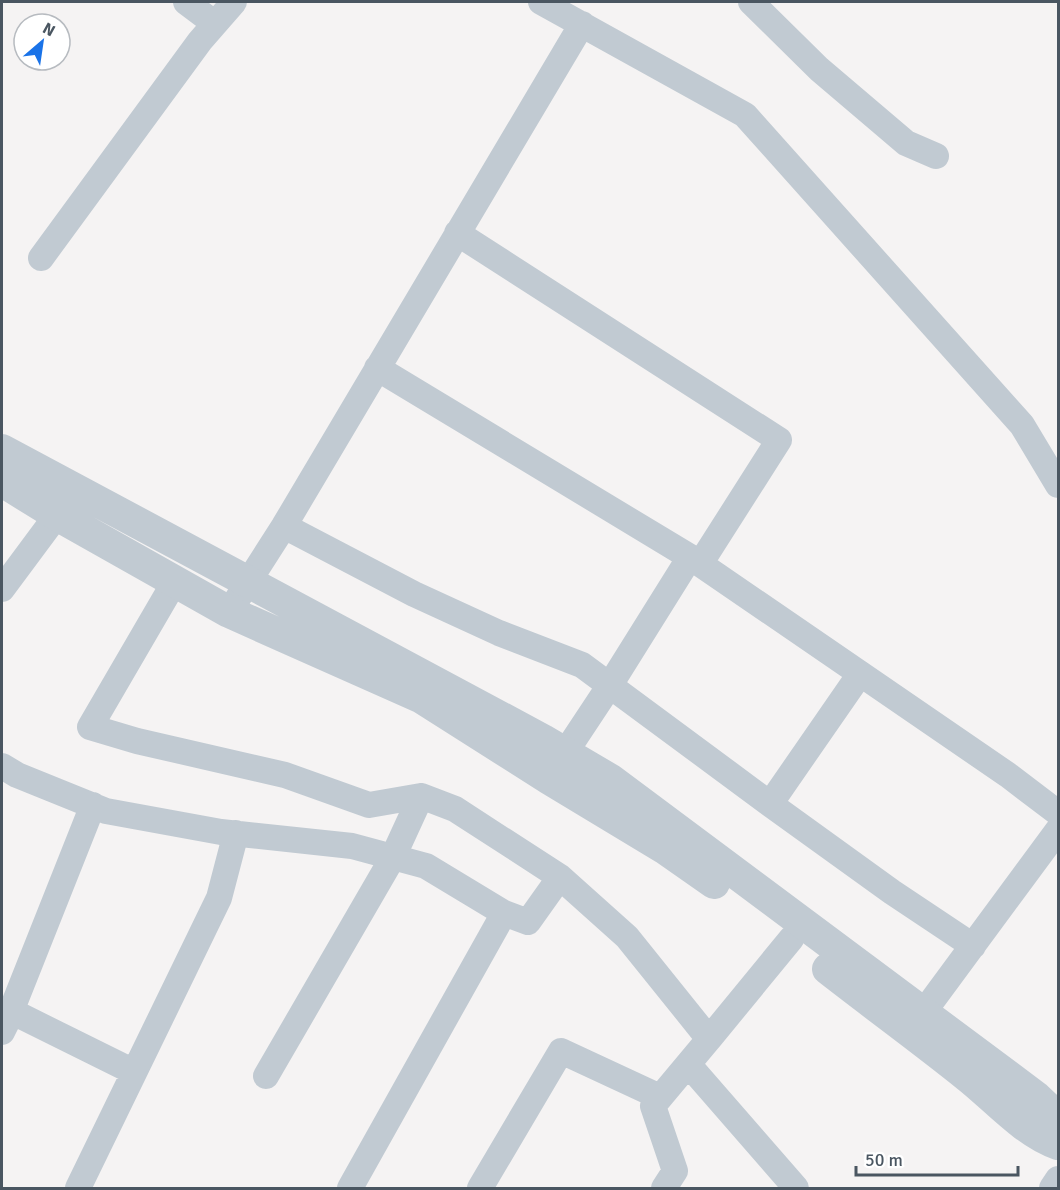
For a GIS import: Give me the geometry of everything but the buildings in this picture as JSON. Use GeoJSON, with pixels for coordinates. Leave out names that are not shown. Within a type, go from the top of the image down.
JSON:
{"type":"FeatureCollection","features":[{"type":"Feature","properties":{"kind":"street"},"geometry":{"type":"LineString","coordinates":[[186,2],[214,22]]}},
{"type":"Feature","properties":{"kind":"street"},"geometry":{"type":"LineString","coordinates":[[41,258],[214,22],[234,2]]}},
{"type":"Feature","properties":{"kind":"street"},"geometry":{"type":"LineString","coordinates":[[541,2],[745,115],[1022,425],[1059,485]]}},
{"type":"Feature","properties":{"kind":"street"},"geometry":{"type":"LineString","coordinates":[[751,2],[819,69],[906,143],[936,156]]}},
{"type":"Feature","properties":{"kind":"street"},"geometry":{"type":"LineString","coordinates":[[229,612],[284,526],[582,24]]}},
{"type":"Feature","properties":{"kind":"street"},"geometry":{"type":"LineString","coordinates":[[457,233],[779,440],[565,753]]}},
{"type":"Feature","properties":{"kind":"street"},"geometry":{"type":"LineString","coordinates":[[377,369],[695,561],[1008,775],[1059,813]]}},
{"type":"Feature","properties":{"kind":"street"},"geometry":{"type":"LineString","coordinates":[[2,450],[565,753],[611,780],[1036,1097],[1059,1118]]}},
{"type":"Feature","properties":{"kind":"street"},"geometry":{"type":"LineString","coordinates":[[2,481],[57,515],[229,612],[422,698],[557,784],[664,848],[790,939],[967,1076],[1026,1125],[1049,1141],[1059,1144]]}},
{"type":"Feature","properties":{"kind":"street"},"geometry":{"type":"LineString","coordinates":[[2,590],[57,515]]}},
{"type":"Feature","properties":{"kind":"street"},"geometry":{"type":"LineString","coordinates":[[284,526],[414,594],[499,633],[582,665],[892,892],[972,946]]}},
{"type":"Feature","properties":{"kind":"street"},"geometry":{"type":"LineString","coordinates":[[176,581],[90,727],[137,741],[285,775],[369,805],[421,796],[455,810],[560,877],[627,937],[709,1039]]}},
{"type":"Feature","properties":{"kind":"street"},"geometry":{"type":"LineString","coordinates":[[770,804],[860,674]]}},
{"type":"Feature","properties":{"kind":"street"},"geometry":{"type":"LineString","coordinates":[[2,766],[17,775],[106,811],[236,833],[352,846],[426,866],[504,913],[528,922],[560,877]]}},
{"type":"Feature","properties":{"kind":"street"},"geometry":{"type":"LineString","coordinates":[[266,1076],[393,857],[421,796]]}},
{"type":"Feature","properties":{"kind":"street"},"geometry":{"type":"LineString","coordinates":[[93,805],[8,1005],[134,1072]]}},
{"type":"Feature","properties":{"kind":"street"},"geometry":{"type":"LineString","coordinates":[[923,1013],[1059,830]]}},
{"type":"Feature","properties":{"kind":"street"},"geometry":{"type":"LineString","coordinates":[[78,1188],[219,898],[236,833]]}},
{"type":"Feature","properties":{"kind":"street"},"geometry":{"type":"LineString","coordinates":[[350,1188],[504,913]]}},
{"type":"Feature","properties":{"kind":"street"},"geometry":{"type":"LineString","coordinates":[[664,1188],[675,1171],[653,1106],[790,939]]}},
{"type":"Feature","properties":{"kind":"street"},"geometry":{"type":"LineString","coordinates":[[480,1188],[561,1051],[660,1097]]}},
{"type":"Feature","properties":{"kind":"street"},"geometry":{"type":"LineString","coordinates":[[688,1064],[796,1188]]}},
{"type":"Feature","properties":{"kind":"street"},"geometry":{"type":"LineString","coordinates":[[1052,1188],[1059,1179]]}}]}
